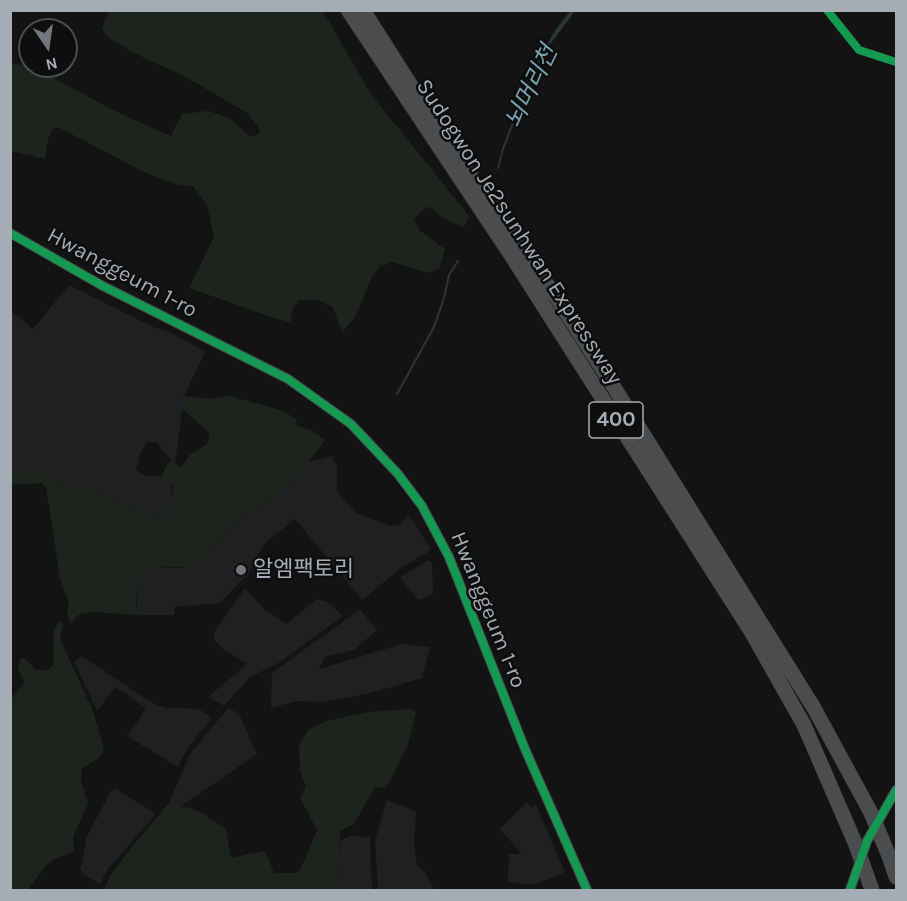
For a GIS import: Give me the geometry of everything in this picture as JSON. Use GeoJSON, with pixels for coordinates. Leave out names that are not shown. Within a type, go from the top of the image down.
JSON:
{"type":"FeatureCollection","features":[{"type":"Feature","properties":{"kind":"highway","name":"Sudogwon Je2sunhwan Expressway"},"geometry":{"type":"LineString","coordinates":[[348,10],[511,255],[752,633],[809,734],[856,845],[872,891]]}},
{"type":"Feature","properties":{"kind":"highway","name":"Sudogwon Je2sunhwan Expressway"},"geometry":{"type":"LineString","coordinates":[[363,10],[445,139],[558,300],[814,708],[871,813],[897,877]]}},
{"type":"Feature","properties":{"kind":"street"},"geometry":{"type":"LineString","coordinates":[[827,10],[859,50],[897,62]]}},
{"type":"Feature","properties":{"kind":"street","name":"Hwanggeum 1-ro"},"geometry":{"type":"LineString","coordinates":[[10,233],[101,285],[288,379],[351,424],[398,474],[422,506],[449,557],[522,741],[587,891]]}},
{"type":"Feature","properties":{"kind":"street"},"geometry":{"type":"LineString","coordinates":[[850,891],[867,841],[897,790]]}},
{"type":"Feature","properties":{"kind":"shaded area"},"geometry":{"type":"Polygon","coordinates":[[[109,10],[323,11],[370,93],[469,216],[464,227],[444,219],[432,208],[427,207],[414,218],[419,230],[445,249],[439,269],[427,273],[393,262],[380,266],[372,277],[355,317],[342,333],[333,307],[318,300],[299,300],[293,308],[290,322],[189,288],[214,237],[207,205],[193,186],[179,185],[146,173],[58,127],[53,129],[48,139],[45,159],[11,151],[11,63],[18,64],[18,78],[54,78],[119,113],[171,136],[182,114],[208,111],[229,118],[251,137],[260,133],[259,128],[247,113],[184,76],[136,54],[106,36],[102,28],[109,10]]]}},
{"type":"Feature","properties":{"kind":"shaded area"},"geometry":{"type":"Polygon","coordinates":[[[570,11],[575,11],[551,43],[521,105],[519,103],[531,75],[554,32],[570,11]]]}},
{"type":"Feature","properties":{"kind":"shaded area"},"geometry":{"type":"Polygon","coordinates":[[[69,285],[153,327],[172,333],[205,352],[184,396],[175,465],[157,443],[148,441],[139,455],[140,460],[135,470],[146,476],[162,476],[172,483],[171,505],[165,521],[94,492],[69,489],[53,479],[11,470],[10,310],[33,329],[69,285]]]}},
{"type":"Feature","properties":{"kind":"shaded area"},"geometry":{"type":"Polygon","coordinates":[[[184,396],[210,399],[229,396],[281,410],[296,419],[297,426],[313,431],[325,440],[292,483],[233,525],[201,562],[188,567],[146,568],[137,580],[136,606],[142,610],[142,615],[91,612],[78,615],[70,624],[67,612],[69,603],[60,578],[46,487],[41,483],[11,485],[11,470],[48,476],[69,489],[72,484],[165,521],[174,488],[172,483],[162,476],[167,464],[171,461],[179,467],[182,466],[190,455],[207,444],[209,438],[209,432],[182,409],[184,396]]]}},
{"type":"Feature","properties":{"kind":"shaded area"},"geometry":{"type":"Polygon","coordinates":[[[332,456],[337,467],[337,491],[356,513],[390,526],[399,525],[409,515],[431,549],[401,568],[362,600],[295,519],[264,544],[248,574],[220,603],[175,607],[174,615],[142,615],[142,611],[137,608],[137,580],[146,568],[181,568],[201,562],[233,525],[292,483],[306,463],[332,456]]]}},
{"type":"Feature","properties":{"kind":"shaded area"},"geometry":{"type":"Polygon","coordinates":[[[429,560],[432,562],[433,595],[418,600],[400,577],[429,560]]]}},
{"type":"Feature","properties":{"kind":"shaded area"},"geometry":{"type":"Polygon","coordinates":[[[245,588],[264,609],[286,624],[317,599],[327,602],[343,616],[277,664],[250,677],[224,706],[208,697],[245,666],[245,663],[223,649],[214,639],[214,632],[245,588]]]}},
{"type":"Feature","properties":{"kind":"shaded area"},"geometry":{"type":"Polygon","coordinates":[[[360,609],[377,630],[354,650],[325,657],[319,669],[402,644],[430,647],[422,678],[367,694],[323,702],[297,701],[271,708],[272,673],[360,609]]]}},
{"type":"Feature","properties":{"kind":"shaded area"},"geometry":{"type":"Polygon","coordinates":[[[59,620],[63,625],[60,639],[93,711],[104,749],[100,757],[81,770],[81,781],[88,803],[73,837],[74,852],[56,858],[45,866],[28,890],[11,890],[11,699],[25,682],[18,670],[20,659],[24,658],[36,670],[47,670],[53,665],[53,632],[59,620]]]}},
{"type":"Feature","properties":{"kind":"shaded area"},"geometry":{"type":"Polygon","coordinates":[[[82,656],[152,703],[166,708],[199,709],[212,718],[187,749],[178,767],[127,736],[146,709],[131,697],[115,687],[97,711],[74,662],[82,656]]]}},
{"type":"Feature","properties":{"kind":"shaded area"},"geometry":{"type":"Polygon","coordinates":[[[229,707],[240,716],[257,754],[180,807],[169,803],[190,754],[229,707]]]}},
{"type":"Feature","properties":{"kind":"shaded area"},"geometry":{"type":"Polygon","coordinates":[[[409,709],[416,712],[408,745],[386,788],[375,787],[354,824],[340,831],[341,864],[337,890],[104,890],[110,876],[130,849],[169,803],[199,811],[226,829],[231,858],[265,851],[274,873],[296,873],[300,870],[317,830],[300,798],[306,787],[300,771],[299,747],[308,730],[326,721],[368,712],[409,709]]]}},
{"type":"Feature","properties":{"kind":"shaded area"},"geometry":{"type":"Polygon","coordinates":[[[116,789],[156,814],[108,869],[100,884],[83,874],[80,868],[86,838],[111,791],[116,789]]]}},
{"type":"Feature","properties":{"kind":"shaded area"},"geometry":{"type":"Polygon","coordinates":[[[387,800],[416,811],[414,843],[417,866],[425,872],[434,890],[378,890],[375,840],[387,800]]]}},
{"type":"Feature","properties":{"kind":"shaded area"},"geometry":{"type":"Polygon","coordinates":[[[527,802],[532,808],[536,805],[565,872],[533,885],[508,882],[509,854],[522,854],[500,829],[527,802]]]}},
{"type":"Feature","properties":{"kind":"shaded area"},"geometry":{"type":"Polygon","coordinates":[[[350,836],[370,837],[372,890],[337,890],[341,864],[341,840],[350,836]]]}},
{"type":"Feature","properties":{"kind":"waterway","name":"뇌머리천"},"geometry":{"type":"LineString","coordinates":[[498,168],[521,102]]}},
{"type":"Feature","properties":{"kind":"waterway","name":"뇌머리천"},"geometry":{"type":"LineString","coordinates":[[397,394],[434,327],[449,275],[458,261]]}},
{"type":"Feature","properties":{"kind":"cycle path"},"geometry":{"type":"LineString","coordinates":[[827,10],[859,50],[896,62]]}},
{"type":"Feature","properties":{"kind":"cycle path"},"geometry":{"type":"LineString","coordinates":[[10,233],[101,285],[288,379],[351,424],[398,474],[422,506],[449,557],[525,749],[587,890]]}},
{"type":"Feature","properties":{"kind":"cycle path"},"geometry":{"type":"LineString","coordinates":[[850,890],[867,841],[896,790]]}},
{"type":"Feature","properties":{"kind":"place","name":"알엠팩토리"},"geometry":{"type":"Point","coordinates":[241,570]}}]}
